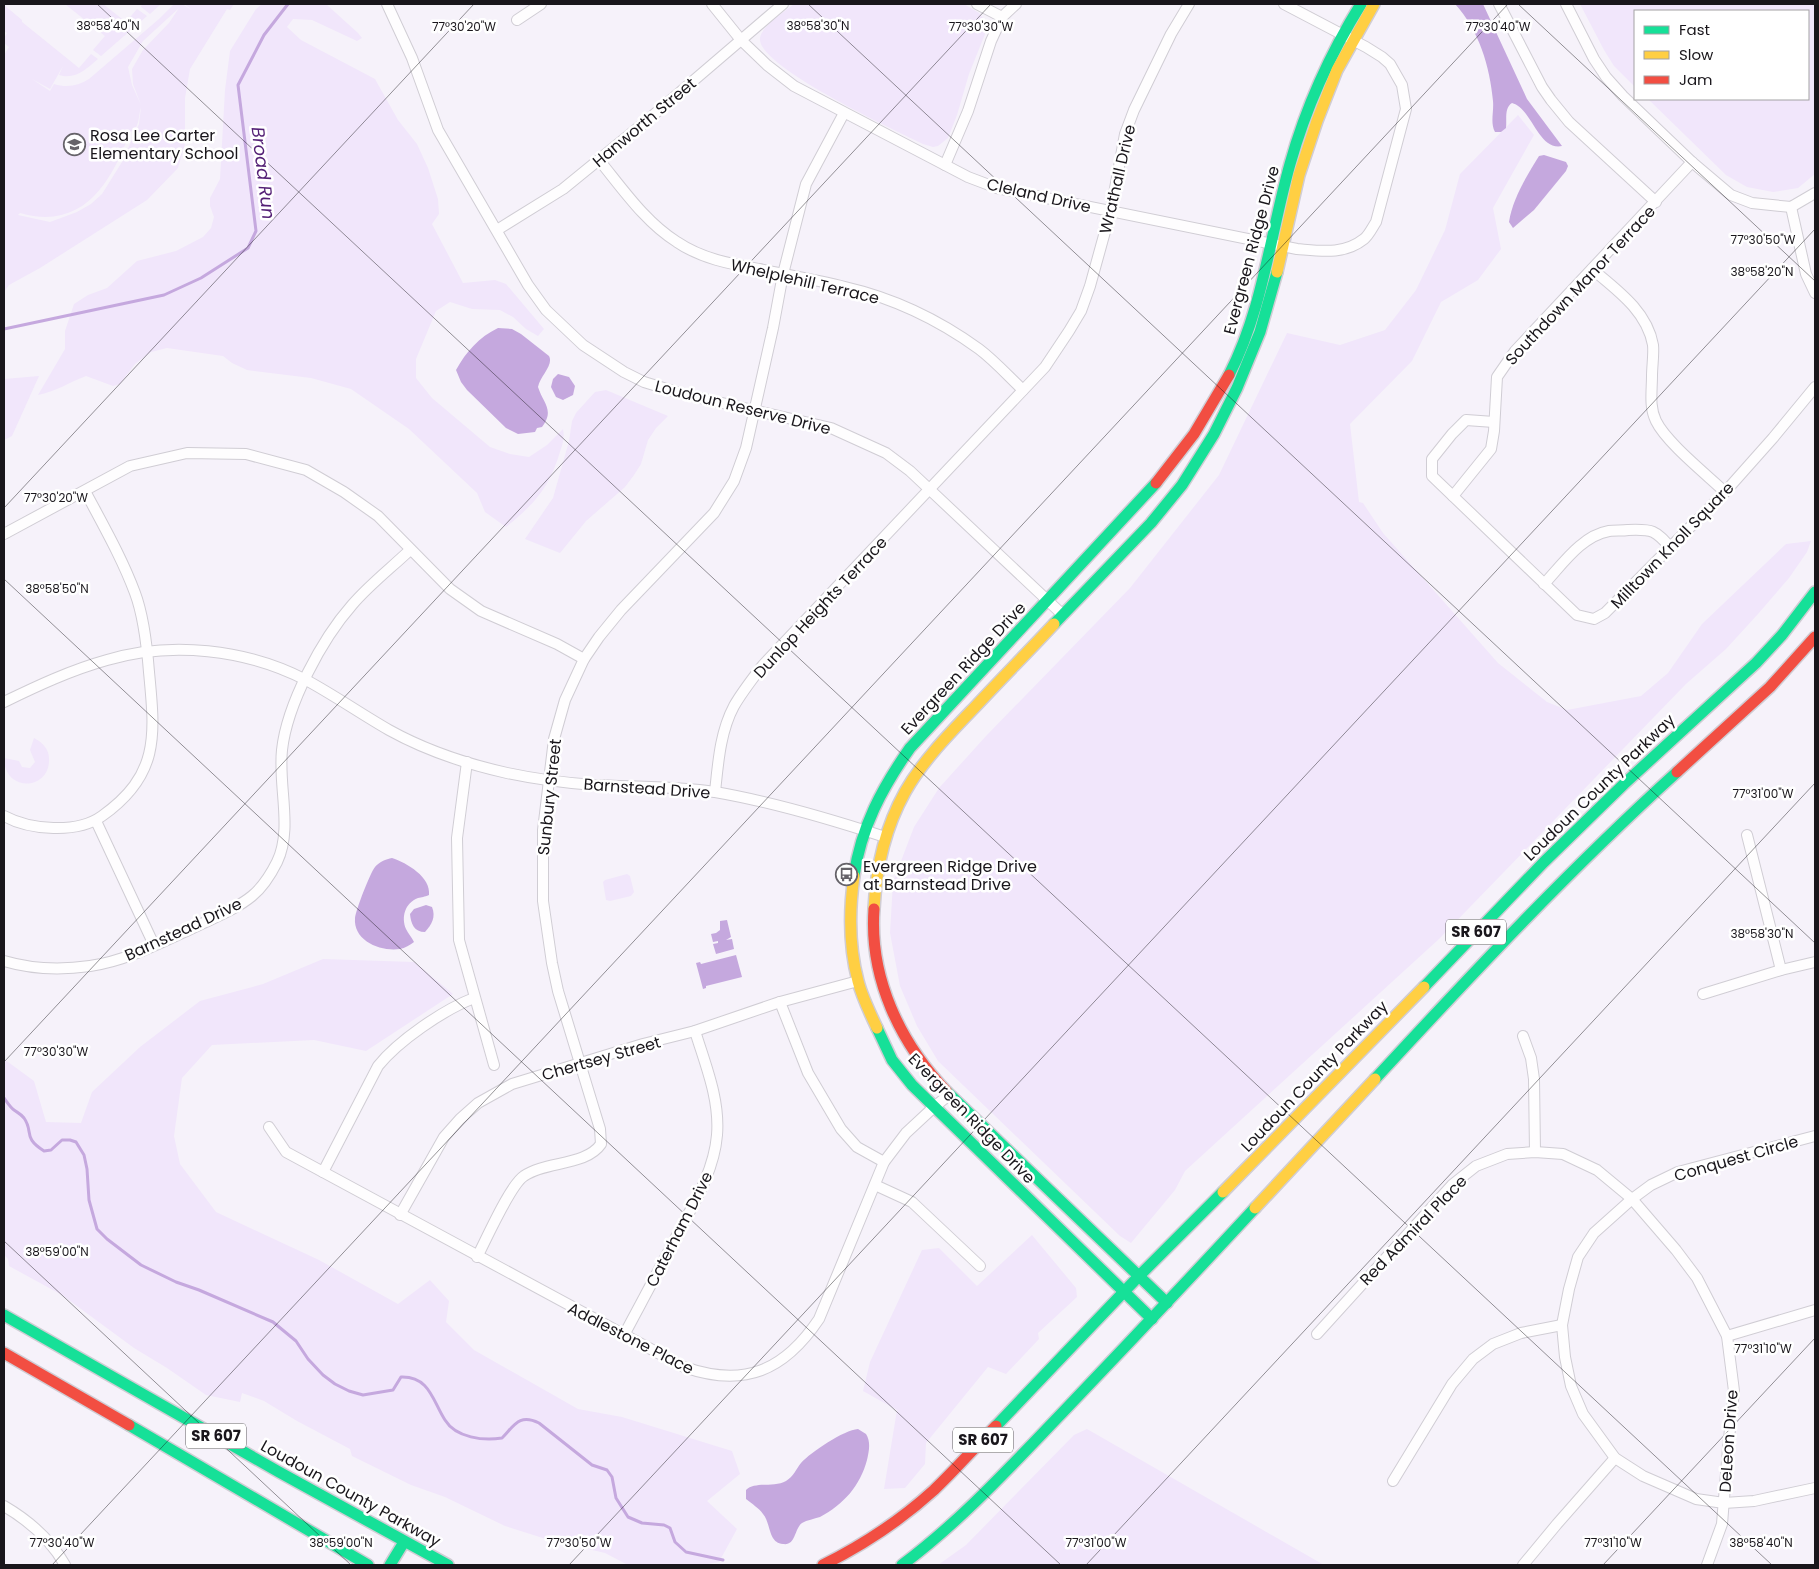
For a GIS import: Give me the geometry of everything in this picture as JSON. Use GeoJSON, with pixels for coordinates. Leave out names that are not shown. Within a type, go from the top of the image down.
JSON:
{"type":"FeatureCollection","features":[{"type":"Feature","properties":{"kind":"main road","name":"Evergreen Ridge Drive"},"geometry":{"type":"LineString","coordinates":[[1167,1303],[949,1095],[931,1076],[905,1039],[887,997],[876,951],[872,915],[876,880],[893,816],[904,794],[925,762],[949,734],[1151,523],[1197,463],[1226,411],[1260,332],[1284,246],[1294,194],[1307,148],[1360,4]]}},
{"type":"Feature","properties":{"kind":"main road","name":"Evergreen Ridge Drive"},"geometry":{"type":"LineString","coordinates":[[1152,1319],[934,1107],[900,1071],[883,1045],[858,981],[852,939],[852,903],[855,869],[864,830],[882,790],[910,748],[1144,498],[1194,435],[1222,389],[1254,314],[1284,187],[1308,108],[1347,38],[1374,4]]}},
{"type":"Feature","properties":{"kind":"main road","name":"Loudoun County Parkway"},"geometry":{"type":"LineString","coordinates":[[823,1565],[871,1539],[914,1509],[936,1489],[1139,1276],[1345,1069],[1544,862],[1624,784],[1756,663],[1782,636],[1815,592]]}},
{"type":"Feature","properties":{"kind":"main road","name":"SR 607"},"geometry":{"type":"LineString","coordinates":[[902,1565],[934,1541],[975,1504],[1167,1303],[1498,946],[1626,818],[1770,686],[1815,637]]}},
{"type":"Feature","properties":{"kind":"main road","name":"Loudoun County Parkway"},"geometry":{"type":"LineString","coordinates":[[4,1315],[404,1542],[427,1561],[448,1565]]}},
{"type":"Feature","properties":{"kind":"main road","name":"SR 607"},"geometry":{"type":"LineString","coordinates":[[4,1353],[368,1565]]}},
{"type":"Feature","properties":{"kind":"main road"},"geometry":{"type":"LineString","coordinates":[[390,1565],[404,1542]]}},
{"type":"Feature","properties":{"kind":"street","name":"Loudoun Reserve Drive"},"geometry":{"type":"LineString","coordinates":[[386,4],[412,58],[438,130],[528,285],[546,310],[583,344],[624,372],[644,382],[683,394],[831,428],[886,453],[930,489],[1063,615]]}},
{"type":"Feature","properties":{"kind":"street"},"geometry":{"type":"LineString","coordinates":[[517,20],[541,4]]}},
{"type":"Feature","properties":{"kind":"street","name":"Cleland Drive"},"geometry":{"type":"LineString","coordinates":[[712,4],[741,40],[767,65],[794,86],[968,177],[997,188],[1284,246],[1330,252],[1348,248],[1365,238],[1376,222],[1406,109],[1402,85],[1390,64],[1366,47],[1284,4]]}},
{"type":"Feature","properties":{"kind":"street","name":"Hanworth Street"},"geometry":{"type":"LineString","coordinates":[[496,230],[563,189],[783,4]]}},
{"type":"Feature","properties":{"kind":"street"},"geometry":{"type":"LineString","coordinates":[[977,4],[1002,17]]}},
{"type":"Feature","properties":{"kind":"street"},"geometry":{"type":"LineString","coordinates":[[945,165],[968,111],[991,41],[1002,17],[1016,4]]}},
{"type":"Feature","properties":{"kind":"street","name":"Wrathall Drive"},"geometry":{"type":"LineString","coordinates":[[930,489],[1024,390],[1057,351],[1080,311],[1090,286],[1111,210],[1125,134],[1134,110],[1171,34],[1189,4]]}},
{"type":"Feature","properties":{"kind":"street"},"geometry":{"type":"LineString","coordinates":[[1499,4],[1542,87],[1551,100],[1569,122],[1656,202]]}},
{"type":"Feature","properties":{"kind":"street"},"geometry":{"type":"LineString","coordinates":[[1566,4],[1594,59],[1606,77],[1623,96],[1692,162],[1731,195],[1752,203],[1791,207],[1815,193]]}},
{"type":"Feature","properties":{"kind":"street","name":"Sunbury Street"},"geometry":{"type":"LineString","coordinates":[[477,1257],[513,1189],[524,1176],[592,1154],[601,1144],[600,1129],[558,991],[543,901],[544,830],[548,780],[554,739],[565,700],[584,659],[598,638],[621,610],[714,513],[734,481],[746,448],[783,274],[806,184],[844,113]]}},
{"type":"Feature","properties":{"kind":"street","name":"Whelplehill Terrace"},"geometry":{"type":"LineString","coordinates":[[599,160],[639,208],[659,229],[676,242],[695,252],[722,262],[873,294],[917,312],[980,350],[1024,390]]}},
{"type":"Feature","properties":{"kind":"street","name":"Southdown Manor Terrace"},"geometry":{"type":"LineString","coordinates":[[1452,496],[1491,449],[1497,377],[1515,351],[1692,162]]}},
{"type":"Feature","properties":{"kind":"street"},"geometry":{"type":"LineString","coordinates":[[1791,207],[1806,274],[1815,293]]}},
{"type":"Feature","properties":{"kind":"street"},"geometry":{"type":"LineString","coordinates":[[1592,269],[1633,306],[1648,329],[1653,346],[1651,408],[1656,421],[1666,436],[1725,492]]}},
{"type":"Feature","properties":{"kind":"street","name":"Milltown Knoll Square"},"geometry":{"type":"LineString","coordinates":[[1494,422],[1466,420],[1432,459],[1432,476],[1577,615],[1594,619],[1605,613],[1725,492],[1815,387]]}},
{"type":"Feature","properties":{"kind":"street"},"geometry":{"type":"LineString","coordinates":[[4,534],[130,466],[187,453],[246,454],[306,470],[336,487],[378,516],[450,589],[482,611],[557,644],[584,659]]}},
{"type":"Feature","properties":{"kind":"street","name":"Dunlop Heights Terrace"},"geometry":{"type":"LineString","coordinates":[[715,792],[719,759],[727,723],[734,707],[750,682],[763,665],[930,489]]}},
{"type":"Feature","properties":{"kind":"street"},"geometry":{"type":"LineString","coordinates":[[4,816],[20,823],[40,828],[62,828],[96,821],[127,796],[136,784],[148,759],[153,740],[154,723],[147,651],[136,596],[125,567],[85,491]]}},
{"type":"Feature","properties":{"kind":"street"},"geometry":{"type":"LineString","coordinates":[[1544,584],[1578,548],[1592,537],[1608,531],[1647,529],[1658,534],[1671,548]]}},
{"type":"Feature","properties":{"kind":"street"},"geometry":{"type":"LineString","coordinates":[[305,680],[321,649],[347,611],[410,550]]}},
{"type":"Feature","properties":{"kind":"street","name":"Barnstead Drive"},"geometry":{"type":"LineString","coordinates":[[4,702],[70,672],[108,659],[147,651],[198,650],[223,654],[279,668],[305,680],[391,731],[426,747],[467,762],[507,773],[594,785],[662,787],[715,792],[787,808],[886,837]]}},
{"type":"Feature","properties":{"kind":"street","name":"Barnstead Drive"},"geometry":{"type":"LineString","coordinates":[[4,961],[32,966],[74,968],[113,961],[154,945],[237,907],[254,895],[271,873],[278,860],[283,842],[285,814],[282,798],[282,750],[292,710],[305,680]]}},
{"type":"Feature","properties":{"kind":"street"},"geometry":{"type":"LineString","coordinates":[[467,762],[457,838],[459,940],[494,1065]]}},
{"type":"Feature","properties":{"kind":"street"},"geometry":{"type":"LineString","coordinates":[[96,821],[154,945]]}},
{"type":"Feature","properties":{"kind":"street"},"geometry":{"type":"LineString","coordinates":[[1747,835],[1780,970]]}},
{"type":"Feature","properties":{"kind":"street"},"geometry":{"type":"LineString","coordinates":[[1703,994],[1780,970],[1815,962]]}},
{"type":"Feature","properties":{"kind":"street","name":"Chertsey Street"},"geometry":{"type":"LineString","coordinates":[[400,1215],[444,1138],[460,1119],[478,1102],[512,1084],[581,1062],[695,1031],[780,1002],[858,981]]}},
{"type":"Feature","properties":{"kind":"street"},"geometry":{"type":"LineString","coordinates":[[323,1172],[378,1066],[386,1056],[395,1047],[441,1015],[474,998]]}},
{"type":"Feature","properties":{"kind":"street"},"geometry":{"type":"LineString","coordinates":[[780,1002],[808,1073],[841,1129],[857,1148],[884,1162]]}},
{"type":"Feature","properties":{"kind":"street","name":"Caterham Drive"},"geometry":{"type":"LineString","coordinates":[[624,1335],[705,1183],[715,1153],[717,1112],[712,1085],[695,1031]]}},
{"type":"Feature","properties":{"kind":"street"},"geometry":{"type":"LineString","coordinates":[[1523,1036],[1534,1079],[1535,1152]]}},
{"type":"Feature","properties":{"kind":"street","name":"Addlestone Place"},"geometry":{"type":"LineString","coordinates":[[269,1127],[286,1152],[477,1257],[673,1362],[705,1374],[727,1376],[747,1374],[764,1369],[782,1360],[796,1348],[819,1319],[884,1162],[906,1132],[949,1095]]}},
{"type":"Feature","properties":{"kind":"street","name":"Conquest Circle"},"geometry":{"type":"LineString","coordinates":[[1815,1136],[1678,1172],[1651,1186],[1632,1199],[1594,1233],[1578,1257],[1562,1325],[1565,1357],[1571,1386],[1583,1414],[1615,1458],[1643,1476],[1696,1499],[1724,1503],[1754,1501],[1815,1488]]}},
{"type":"Feature","properties":{"kind":"street","name":"Red Admiral Place"},"geometry":{"type":"LineString","coordinates":[[1318,1334],[1452,1184],[1476,1166],[1507,1154],[1535,1152],[1562,1154],[1597,1170],[1632,1199]]}},
{"type":"Feature","properties":{"kind":"street"},"geometry":{"type":"LineString","coordinates":[[875,1185],[912,1202],[980,1266]]}},
{"type":"Feature","properties":{"kind":"street","name":"DeLeon Drive"},"geometry":{"type":"LineString","coordinates":[[1632,1199],[1676,1250],[1697,1278],[1726,1336],[1734,1391],[1722,1524],[1707,1565]]}},
{"type":"Feature","properties":{"kind":"street"},"geometry":{"type":"LineString","coordinates":[[1726,1336],[1815,1310]]}},
{"type":"Feature","properties":{"kind":"street"},"geometry":{"type":"LineString","coordinates":[[1393,1481],[1452,1384],[1474,1359],[1493,1344],[1521,1333],[1562,1325]]}},
{"type":"Feature","properties":{"kind":"street"},"geometry":{"type":"LineString","coordinates":[[1523,1565],[1615,1458]]}},
{"type":"Feature","properties":{"kind":"street"},"geometry":{"type":"LineString","coordinates":[[4,1506],[35,1528],[65,1565]]}},
{"type":"Feature","properties":{"kind":"shaded area"},"geometry":{"type":"Polygon","coordinates":[[[65,4],[103,4],[126,22],[137,9],[147,16],[101,56],[93,50],[105,36],[65,4]]]}},
{"type":"Feature","properties":{"kind":"shaded area"},"geometry":{"type":"Polygon","coordinates":[[[142,4],[161,4],[150,14],[141,7],[142,4]]]}},
{"type":"Feature","properties":{"kind":"shaded area","name":"Rosa Lee Carter Elementary School"},"geometry":{"type":"Polygon","coordinates":[[[174,4],[182,4],[192,10],[184,4],[234,4],[230,10],[227,9],[190,69],[185,98],[185,144],[178,168],[147,200],[40,268],[9,285],[4,292],[4,55],[9,47],[4,43],[7,33],[4,31],[4,5],[79,68],[91,54],[98,59],[80,73],[71,76],[59,75],[63,66],[50,89],[32,79],[50,91],[54,84],[72,86],[89,79],[174,4]],[[179,8],[143,41],[128,67],[132,85],[141,105],[133,84],[132,69],[143,50],[169,23],[179,8]],[[141,107],[136,128],[130,132],[114,169],[91,199],[77,209],[61,215],[42,217],[20,213],[18,215],[50,222],[77,212],[91,204],[102,194],[122,162],[139,124],[141,107]]]}},
{"type":"Feature","properties":{"kind":"shaded area"},"geometry":{"type":"Polygon","coordinates":[[[262,4],[326,4],[358,33],[362,38],[357,41],[312,20],[293,19],[287,27],[301,40],[375,79],[398,120],[417,144],[428,168],[438,199],[439,214],[432,224],[463,283],[495,280],[506,284],[544,329],[538,336],[526,329],[513,317],[500,310],[472,309],[450,302],[436,311],[416,359],[416,378],[432,398],[490,447],[510,454],[529,457],[547,445],[563,429],[561,449],[545,487],[532,504],[506,527],[485,512],[477,493],[409,429],[351,389],[311,378],[247,370],[232,363],[223,356],[167,348],[151,352],[135,364],[120,384],[113,386],[86,376],[38,395],[65,349],[65,331],[74,304],[88,295],[107,288],[137,261],[176,251],[203,237],[211,228],[214,217],[210,206],[210,198],[220,179],[225,90],[230,51],[256,9],[262,4]]]}},
{"type":"Feature","properties":{"kind":"shaded area"},"geometry":{"type":"Polygon","coordinates":[[[794,4],[964,4],[979,13],[985,21],[985,34],[969,74],[948,138],[938,146],[933,147],[923,144],[830,97],[780,65],[765,50],[760,38],[764,29],[769,24],[794,4]]]}},
{"type":"Feature","properties":{"kind":"shaded area"},"geometry":{"type":"Polygon","coordinates":[[[1455,4],[1483,4],[1527,99],[1562,146],[1554,146],[1547,142],[1519,106],[1512,103],[1507,111],[1506,128],[1501,132],[1495,132],[1492,117],[1491,88],[1486,62],[1471,25],[1455,4]]]}},
{"type":"Feature","properties":{"kind":"shaded area"},"geometry":{"type":"Polygon","coordinates":[[[1580,4],[1815,4],[1815,174],[1798,188],[1773,192],[1747,187],[1726,175],[1649,100],[1809,100],[1809,10],[1634,10],[1634,86],[1614,66],[1580,4]]]}},
{"type":"Feature","properties":{"kind":"shaded area"},"geometry":{"type":"Polygon","coordinates":[[[1518,115],[1534,135],[1493,208],[1501,249],[1478,280],[1441,302],[1412,361],[1350,424],[1359,502],[1363,503],[1383,533],[1498,663],[1547,702],[1567,710],[1641,696],[1668,673],[1702,624],[1786,544],[1811,541],[1807,552],[1789,578],[1726,649],[1686,684],[1439,939],[1185,1171],[1175,1190],[1131,1243],[1120,1236],[938,1061],[917,1026],[900,986],[890,933],[893,882],[914,827],[939,788],[986,736],[1130,588],[1219,475],[1287,333],[1340,345],[1385,330],[1416,290],[1445,230],[1460,174],[1518,115]]]}},
{"type":"Feature","properties":{"kind":"shaded area"},"geometry":{"type":"Polygon","coordinates":[[[1544,155],[1566,162],[1568,166],[1566,171],[1534,210],[1513,228],[1509,222],[1517,196],[1539,156],[1544,155]]]}},
{"type":"Feature","properties":{"kind":"shaded area"},"geometry":{"type":"Polygon","coordinates":[[[498,328],[512,329],[549,356],[550,363],[538,387],[547,407],[548,416],[542,427],[537,428],[535,432],[518,434],[506,428],[467,390],[456,370],[474,346],[498,328]]]}},
{"type":"Feature","properties":{"kind":"shaded area"},"geometry":{"type":"Polygon","coordinates":[[[558,374],[569,377],[575,386],[573,395],[563,400],[556,397],[551,387],[553,379],[558,374]]]}},
{"type":"Feature","properties":{"kind":"shaded area"},"geometry":{"type":"Polygon","coordinates":[[[39,376],[12,436],[4,440],[4,379],[39,376]]]}},
{"type":"Feature","properties":{"kind":"shaded area"},"geometry":{"type":"Polygon","coordinates":[[[606,390],[668,416],[656,428],[648,440],[641,464],[625,487],[586,521],[560,553],[525,539],[553,498],[569,441],[572,421],[576,413],[595,392],[606,390]]]}},
{"type":"Feature","properties":{"kind":"shaded area"},"geometry":{"type":"Polygon","coordinates":[[[34,738],[48,752],[48,769],[43,777],[36,782],[27,784],[11,777],[6,769],[4,758],[19,761],[22,767],[30,768],[35,762],[30,750],[34,738]]]}},
{"type":"Feature","properties":{"kind":"shaded area"},"geometry":{"type":"Polygon","coordinates":[[[392,858],[411,867],[422,877],[429,888],[429,895],[414,900],[405,911],[406,929],[414,942],[400,949],[377,947],[363,939],[356,926],[355,918],[373,871],[381,862],[392,858]]]}},
{"type":"Feature","properties":{"kind":"shaded area"},"geometry":{"type":"Polygon","coordinates":[[[627,874],[630,876],[634,892],[631,896],[610,901],[606,900],[603,882],[627,874]]]}},
{"type":"Feature","properties":{"kind":"shaded area"},"geometry":{"type":"Polygon","coordinates":[[[426,905],[432,907],[433,917],[425,932],[421,932],[414,927],[410,914],[414,909],[426,905]]]}},
{"type":"Feature","properties":{"kind":"shaded area"},"geometry":{"type":"Polygon","coordinates":[[[727,920],[731,937],[726,940],[732,939],[734,949],[716,954],[713,944],[718,943],[718,941],[713,942],[711,934],[720,930],[720,921],[727,920]]]}},
{"type":"Feature","properties":{"kind":"shaded area"},"geometry":{"type":"Polygon","coordinates":[[[736,955],[742,977],[706,986],[703,989],[696,963],[700,962],[701,964],[736,955]]]}},
{"type":"Feature","properties":{"kind":"shaded area"},"geometry":{"type":"Polygon","coordinates":[[[323,959],[414,962],[453,994],[366,1051],[314,1040],[212,1045],[182,1078],[174,1136],[180,1164],[216,1212],[319,1260],[398,1304],[430,1280],[449,1301],[446,1322],[474,1350],[578,1409],[622,1417],[732,1451],[740,1474],[707,1501],[737,1529],[719,1562],[702,1565],[626,1564],[605,1553],[546,1539],[505,1526],[445,1497],[411,1485],[352,1456],[350,1449],[264,1401],[242,1393],[240,1402],[206,1395],[134,1348],[62,1295],[9,1266],[8,1259],[4,1255],[4,1059],[34,1081],[46,1122],[81,1123],[92,1092],[140,1047],[200,1001],[263,984],[323,959]]]}},
{"type":"Feature","properties":{"kind":"shaded area"},"geometry":{"type":"Polygon","coordinates":[[[1032,1235],[1076,1288],[1077,1297],[1038,1333],[1039,1339],[1006,1374],[988,1367],[926,1443],[925,1464],[905,1488],[884,1489],[897,1410],[863,1391],[870,1362],[922,1250],[939,1248],[977,1286],[1032,1235]]]}},
{"type":"Feature","properties":{"kind":"shaded area"},"geometry":{"type":"Polygon","coordinates":[[[858,1429],[866,1434],[869,1440],[869,1447],[864,1469],[855,1486],[844,1500],[829,1512],[802,1523],[793,1540],[787,1544],[778,1543],[772,1536],[766,1518],[746,1499],[746,1490],[754,1486],[786,1481],[806,1458],[836,1437],[858,1429]]]}},
{"type":"Feature","properties":{"kind":"shaded area"},"geometry":{"type":"Polygon","coordinates":[[[1087,1429],[1324,1565],[938,1565],[966,1545],[1074,1435],[1087,1429]]]}},
{"type":"Feature","properties":{"kind":"waterway","name":"Broad Run"},"geometry":{"type":"LineString","coordinates":[[4,329],[164,295],[201,278],[248,248],[256,231],[238,85],[264,35],[288,4]]}},
{"type":"Feature","properties":{"kind":"waterway"},"geometry":{"type":"LineString","coordinates":[[4,1098],[24,1118],[33,1142],[44,1151],[51,1150],[62,1140],[76,1142],[84,1155],[89,1200],[97,1229],[141,1265],[176,1282],[273,1322],[296,1341],[308,1359],[323,1375],[349,1391],[363,1395],[393,1390],[401,1377],[411,1378],[425,1385],[450,1426],[456,1431],[471,1437],[502,1438],[517,1422],[526,1419],[539,1423],[592,1465],[607,1470],[612,1477],[616,1498],[628,1517],[642,1523],[664,1525],[670,1528],[675,1542],[686,1552],[723,1560]]}},
{"type":"Feature","properties":{"kind":"traffic: fast"},"geometry":{"type":"LineString","coordinates":[[1229,375],[1241,350],[1258,298],[1283,191],[1303,122],[1329,62],[1361,4]]}},
{"type":"Feature","properties":{"kind":"traffic: fast"},"geometry":{"type":"LineString","coordinates":[[1054,624],[1151,523],[1182,485],[1214,434],[1237,388],[1260,332],[1277,272]]}},
{"type":"Feature","properties":{"kind":"traffic: fast"},"geometry":{"type":"LineString","coordinates":[[854,876],[857,858],[867,825],[890,778],[910,748],[1156,483]]}},
{"type":"Feature","properties":{"kind":"traffic: fast"},"geometry":{"type":"LineString","coordinates":[[1424,987],[1544,862],[1624,784],[1756,663],[1782,635],[1815,592]]}},
{"type":"Feature","properties":{"kind":"traffic: fast"},"geometry":{"type":"LineString","coordinates":[[1375,1079],[1560,884],[1677,772]]}},
{"type":"Feature","properties":{"kind":"traffic: fast"},"geometry":{"type":"LineString","coordinates":[[877,1028],[892,1060],[912,1085],[1152,1319]]}},
{"type":"Feature","properties":{"kind":"traffic: fast"},"geometry":{"type":"LineString","coordinates":[[947,1092],[1167,1303]]}},
{"type":"Feature","properties":{"kind":"traffic: fast"},"geometry":{"type":"LineString","coordinates":[[996,1426],[1139,1276],[1223,1192]]}},
{"type":"Feature","properties":{"kind":"traffic: fast"},"geometry":{"type":"LineString","coordinates":[[902,1565],[945,1530],[1005,1472],[1136,1336],[1255,1208]]}},
{"type":"Feature","properties":{"kind":"traffic: fast"},"geometry":{"type":"LineString","coordinates":[[4,1315],[279,1472],[448,1565]]}},
{"type":"Feature","properties":{"kind":"traffic: fast"},"geometry":{"type":"LineString","coordinates":[[129,1425],[368,1565]]}},
{"type":"Feature","properties":{"kind":"traffic: fast"},"geometry":{"type":"LineString","coordinates":[[390,1565],[404,1542]]}},
{"type":"Feature","properties":{"kind":"traffic: slow"},"geometry":{"type":"LineString","coordinates":[[1277,272],[1299,175],[1317,121],[1337,70],[1374,4]]}},
{"type":"Feature","properties":{"kind":"traffic: slow"},"geometry":{"type":"LineString","coordinates":[[874,909],[879,863],[887,834],[898,806],[912,780],[947,737],[1054,624]]}},
{"type":"Feature","properties":{"kind":"traffic: slow"},"geometry":{"type":"LineString","coordinates":[[854,876],[851,902],[851,942],[860,987],[877,1028]]}},
{"type":"Feature","properties":{"kind":"traffic: slow"},"geometry":{"type":"LineString","coordinates":[[1223,1192],[1424,987]]}},
{"type":"Feature","properties":{"kind":"traffic: slow"},"geometry":{"type":"LineString","coordinates":[[1255,1208],[1375,1079]]}},
{"type":"Feature","properties":{"kind":"traffic: jam"},"geometry":{"type":"LineString","coordinates":[[1156,483],[1194,434],[1229,375]]}},
{"type":"Feature","properties":{"kind":"traffic: jam"},"geometry":{"type":"LineString","coordinates":[[1677,772],[1770,687],[1815,637]]}},
{"type":"Feature","properties":{"kind":"traffic: jam"},"geometry":{"type":"LineString","coordinates":[[874,909],[874,935],[877,960],[891,1008],[915,1052],[947,1092]]}},
{"type":"Feature","properties":{"kind":"traffic: jam"},"geometry":{"type":"LineString","coordinates":[[4,1353],[129,1425]]}},
{"type":"Feature","properties":{"kind":"traffic: jam"},"geometry":{"type":"LineString","coordinates":[[823,1565],[853,1549],[908,1512],[942,1482],[996,1426]]}},
{"type":"Feature","properties":{"kind":"place","name":"Rosa Lee Carter Elementary School"},"geometry":{"type":"Point","coordinates":[74,144]}},
{"type":"Feature","properties":{"kind":"place","name":"Evergreen Ridge Drive at Barnstead Drive"},"geometry":{"type":"Point","coordinates":[847,875]}}]}
